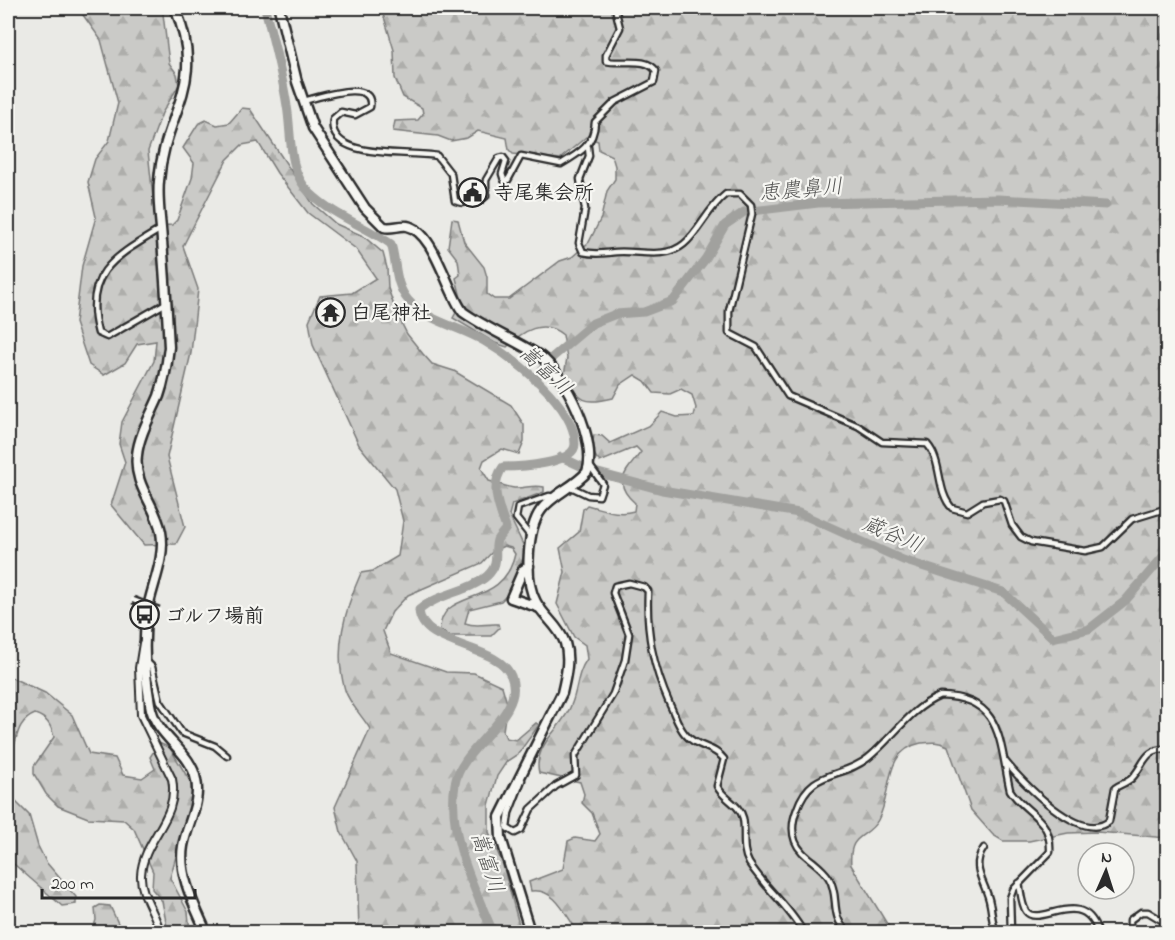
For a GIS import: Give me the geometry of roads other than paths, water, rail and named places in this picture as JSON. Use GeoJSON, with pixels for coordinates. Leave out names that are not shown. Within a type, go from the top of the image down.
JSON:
{"type":"FeatureCollection","features":[{"type":"Feature","properties":{"kind":"highway"},"geometry":{"type":"LineString","coordinates":[[175,8],[187,43],[187,80],[161,165],[159,184],[169,347],[167,372],[137,454],[139,483],[161,532],[162,547],[148,606],[145,640],[153,718],[159,730],[191,765],[196,777],[195,805],[183,847],[182,861],[185,881],[206,933]]}},
{"type":"Feature","properties":{"kind":"highway"},"geometry":{"type":"LineString","coordinates":[[279,8],[303,101],[313,128],[353,191],[377,222],[384,227],[409,226],[416,230],[439,262],[457,305],[463,312],[542,358],[551,367],[571,396],[585,430],[590,466],[587,472],[571,487],[555,497],[537,515],[531,537],[530,589],[540,609],[556,625],[564,642],[567,659],[566,677],[562,693],[504,806],[499,828],[530,933]]}},
{"type":"Feature","properties":{"kind":"highway"},"geometry":{"type":"LineString","coordinates":[[529,566],[523,570],[511,598],[540,609]]}},
{"type":"Feature","properties":{"kind":"main road"},"geometry":{"type":"LineString","coordinates":[[145,640],[142,645],[139,669],[141,715],[172,779],[174,790],[170,813],[146,857],[141,877],[159,933]]}},
{"type":"Feature","properties":{"kind":"main road"},"geometry":{"type":"LineString","coordinates":[[8,922],[16,933]]}},
{"type":"Feature","properties":{"kind":"street"},"geometry":{"type":"LineString","coordinates":[[303,101],[354,90],[364,92],[371,102],[370,107],[355,115],[341,112],[333,119],[334,132],[340,140],[361,151],[406,152],[436,156],[451,174],[453,195],[459,203],[473,198],[480,201],[486,196],[486,180],[499,158],[503,157],[506,161],[502,174],[504,180],[508,180],[520,156],[561,164],[588,147],[595,136],[595,122],[600,114],[615,102],[654,82],[656,78],[653,66],[646,63],[606,61],[606,55],[620,28],[615,8]]}},
{"type":"Feature","properties":{"kind":"street"},"geometry":{"type":"LineString","coordinates":[[588,147],[589,156],[580,180],[585,209],[579,243],[583,252],[597,255],[632,251],[649,254],[668,251],[684,244],[707,212],[726,194],[740,194],[751,205],[753,214],[729,311],[729,333],[756,347],[788,396],[849,422],[882,442],[927,444],[936,458],[944,494],[952,508],[967,512],[992,499],[1000,499],[1021,537],[1031,542],[1085,551],[1103,547],[1131,519],[1167,508]]}},
{"type":"Feature","properties":{"kind":"street"},"geometry":{"type":"LineString","coordinates":[[161,228],[130,246],[99,277],[94,293],[94,318],[98,333],[107,337],[113,335],[133,320],[166,303]]}},
{"type":"Feature","properties":{"kind":"street"},"geometry":{"type":"LineString","coordinates":[[571,487],[588,495],[598,496],[603,484],[590,466]]}},
{"type":"Feature","properties":{"kind":"street"},"geometry":{"type":"LineString","coordinates":[[531,537],[516,518],[518,507],[549,496],[555,497]]}},
{"type":"Feature","properties":{"kind":"street"},"geometry":{"type":"LineString","coordinates":[[522,772],[524,776],[508,819],[507,828],[515,833],[521,830],[531,808],[556,786],[576,775],[575,756],[613,694],[625,660],[628,634],[612,593],[615,586],[621,584],[644,587],[648,591],[646,621],[652,655],[660,682],[679,725],[686,736],[719,753],[724,759],[717,786],[721,794],[739,809],[743,818],[747,858],[789,908],[803,933]]}},
{"type":"Feature","properties":{"kind":"street"},"geometry":{"type":"LineString","coordinates":[[133,600],[159,610]]}},
{"type":"Feature","properties":{"kind":"street"},"geometry":{"type":"LineString","coordinates":[[146,661],[152,667],[160,701],[174,718],[182,733],[214,746],[227,756]]}},
{"type":"Feature","properties":{"kind":"street"},"geometry":{"type":"LineString","coordinates":[[847,933],[836,917],[835,899],[828,876],[802,852],[795,841],[794,818],[807,789],[816,780],[867,759],[914,713],[940,696],[973,701],[984,709],[998,729],[1010,790],[1040,819],[1050,838],[1050,852],[1019,883],[1010,898],[1011,933]]}},
{"type":"Feature","properties":{"kind":"street"},"geometry":{"type":"LineString","coordinates":[[1003,759],[1028,789],[1062,814],[1078,823],[1098,827],[1109,821],[1115,788],[1130,780],[1144,757],[1152,751],[1167,749]]}},
{"type":"Feature","properties":{"kind":"street"},"geometry":{"type":"LineString","coordinates":[[984,848],[978,861],[978,869],[990,901],[996,933]]}},
{"type":"Feature","properties":{"kind":"street"},"geometry":{"type":"LineString","coordinates":[[1019,883],[1025,910],[1030,915],[1037,917],[1062,909],[1072,909],[1090,918],[1098,933]]}},
{"type":"Feature","properties":{"kind":"street"},"geometry":{"type":"LineString","coordinates":[[1130,933],[1130,920],[1141,912],[1148,912],[1167,924]]}},
{"type":"Feature","properties":{"kind":"waterway","name":"嵩富川"},"geometry":{"type":"LineString","coordinates":[[265,8],[285,94],[294,163],[303,184],[310,193],[329,208],[391,244],[400,287],[415,307],[434,319],[475,336],[511,359],[554,399],[572,429],[575,444],[573,451],[566,456],[545,463],[503,467],[496,489],[506,528],[497,540],[494,567],[487,576],[472,586],[427,604],[419,610],[423,622],[432,632],[491,657],[503,665],[511,676],[513,690],[510,704],[460,770],[455,784],[454,803],[458,841],[493,932]]}},
{"type":"Feature","properties":{"kind":"waterway","name":"恵農鼻川"},"geometry":{"type":"LineString","coordinates":[[535,380],[548,361],[593,323],[616,314],[644,312],[673,301],[706,258],[725,225],[744,212],[818,203],[998,199],[1106,205]]}},
{"type":"Feature","properties":{"kind":"waterway","name":"蔵谷川"},"geometry":{"type":"LineString","coordinates":[[561,457],[591,471],[662,490],[799,513],[903,560],[1003,592],[1053,638],[1089,629],[1125,601],[1168,551]]}},
{"type":"Feature","properties":{"kind":"place","name":"寺尾集会所"},"geometry":{"type":"Point","coordinates":[473,192]}},
{"type":"Feature","properties":{"kind":"place","name":"白尾神社"},"geometry":{"type":"Point","coordinates":[330,312]}},
{"type":"Feature","properties":{"kind":"place","name":"ゴルフ場前"},"geometry":{"type":"Point","coordinates":[144,615]}}]}
